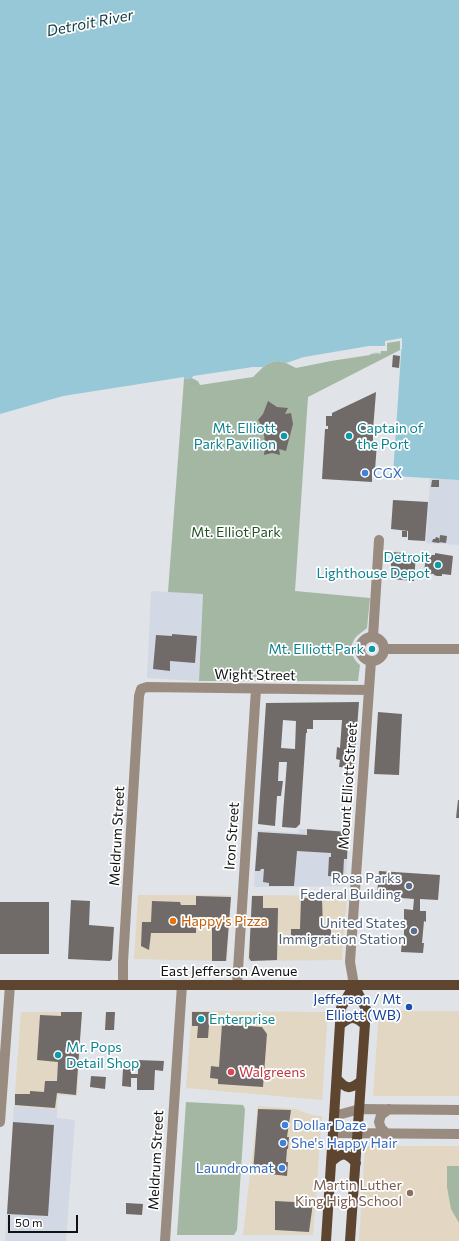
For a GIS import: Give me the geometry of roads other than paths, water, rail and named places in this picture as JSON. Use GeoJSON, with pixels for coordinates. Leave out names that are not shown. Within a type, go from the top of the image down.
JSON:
{"type":"FeatureCollection","features":[{"type":"Feature","properties":{"kind":"main road","name":"East Jefferson Avenue"},"geometry":{"type":"LineString","coordinates":[[5,985],[459,985]]}},
{"type":"Feature","properties":{"kind":"main road"},"geometry":{"type":"LineString","coordinates":[[326,1241],[340,1024],[342,1008],[354,985]]}},
{"type":"Feature","properties":{"kind":"main road","name":"Mount Elliott Street"},"geometry":{"type":"LineString","coordinates":[[350,1241],[366,1009],[354,985]]}},
{"type":"Feature","properties":{"kind":"main road"},"geometry":{"type":"LineString","coordinates":[[340,1024],[347,1019],[353,1018],[359,1020],[365,1025]]}},
{"type":"Feature","properties":{"kind":"main road"},"geometry":{"type":"LineString","coordinates":[[337,1079],[342,1085],[348,1088],[361,1082]]}},
{"type":"Feature","properties":{"kind":"main road"},"geometry":{"type":"LineString","coordinates":[[331,1162],[338,1155],[344,1154],[350,1156],[356,1163]]}},
{"type":"Feature","properties":{"kind":"street"},"geometry":{"type":"LineString","coordinates":[[373,637],[379,540]]}},
{"type":"Feature","properties":{"kind":"street"},"geometry":{"type":"LineString","coordinates":[[373,637],[382,642],[384,649],[380,658],[371,661],[367,660],[361,655],[359,648],[360,644],[365,639],[373,637]]}},
{"type":"Feature","properties":{"kind":"street"},"geometry":{"type":"LineString","coordinates":[[384,649],[459,649]]}},
{"type":"Feature","properties":{"kind":"street","name":"Mount Elliott Street"},"geometry":{"type":"LineString","coordinates":[[354,985],[350,962],[371,661]]}},
{"type":"Feature","properties":{"kind":"street","name":"Wight Street"},"geometry":{"type":"LineString","coordinates":[[141,689],[147,687],[369,690]]}},
{"type":"Feature","properties":{"kind":"street","name":"Meldrum Street"},"geometry":{"type":"LineString","coordinates":[[123,985],[123,962],[138,703],[141,689]]}},
{"type":"Feature","properties":{"kind":"street","name":"Iron Street"},"geometry":{"type":"LineString","coordinates":[[237,985],[256,689]]}},
{"type":"Feature","properties":{"kind":"street"},"geometry":{"type":"LineString","coordinates":[[0,1122],[5,985]]}},
{"type":"Feature","properties":{"kind":"street","name":"Meldrum Street"},"geometry":{"type":"LineString","coordinates":[[165,1241],[182,985]]}},
{"type":"Feature","properties":{"kind":"street"},"geometry":{"type":"LineString","coordinates":[[334,1116],[360,1109],[459,1110]]}},
{"type":"Feature","properties":{"kind":"street"},"geometry":{"type":"LineString","coordinates":[[388,1109],[381,1115],[379,1122],[381,1128],[388,1134]]}},
{"type":"Feature","properties":{"kind":"street"},"geometry":{"type":"LineString","coordinates":[[333,1133],[459,1134]]}},
{"type":"Feature","properties":{"kind":"water","name":"Detroit River"},"geometry":{"type":"Polygon","coordinates":[[[0,0],[459,0],[459,480],[393,475],[402,339],[385,341],[385,350],[380,349],[379,353],[372,352],[294,367],[279,361],[267,364],[255,374],[199,383],[194,378],[184,379],[184,377],[63,396],[0,414],[0,0]]]}},
{"type":"Feature","properties":{"kind":"place","name":"Mt. Elliott Park Pavilion"},"geometry":{"type":"Point","coordinates":[284,436]}},
{"type":"Feature","properties":{"kind":"place","name":"Captain of the Port"},"geometry":{"type":"Point","coordinates":[349,436]}},
{"type":"Feature","properties":{"kind":"place","name":"CGX"},"geometry":{"type":"Point","coordinates":[365,473]}},
{"type":"Feature","properties":{"kind":"place","name":"Detroit Lighthouse Depot"},"geometry":{"type":"Point","coordinates":[438,565]}},
{"type":"Feature","properties":{"kind":"place","name":"Mt. Elliott Park"},"geometry":{"type":"Point","coordinates":[372,649]}},
{"type":"Feature","properties":{"kind":"place","name":"Rosa Parks Federal Building"},"geometry":{"type":"Point","coordinates":[409,886]}},
{"type":"Feature","properties":{"kind":"place","name":"Happy's Pizza"},"geometry":{"type":"Point","coordinates":[173,921]}},
{"type":"Feature","properties":{"kind":"place","name":"United States Immigration Station"},"geometry":{"type":"Point","coordinates":[414,931]}},
{"type":"Feature","properties":{"kind":"place","name":"Jefferson / Mt Elliott (WB)"},"geometry":{"type":"Point","coordinates":[409,1007]}},
{"type":"Feature","properties":{"kind":"place","name":"Enterprise"},"geometry":{"type":"Point","coordinates":[201,1019]}},
{"type":"Feature","properties":{"kind":"place","name":"Mr. Pops Detail Shop"},"geometry":{"type":"Point","coordinates":[58,1055]}},
{"type":"Feature","properties":{"kind":"place","name":"Walgreens"},"geometry":{"type":"Point","coordinates":[231,1072]}},
{"type":"Feature","properties":{"kind":"place","name":"Dollar Daze"},"geometry":{"type":"Point","coordinates":[285,1125]}},
{"type":"Feature","properties":{"kind":"place","name":"She's Happy Hair"},"geometry":{"type":"Point","coordinates":[283,1143]}},
{"type":"Feature","properties":{"kind":"place","name":"Laundromat"},"geometry":{"type":"Point","coordinates":[282,1168]}},
{"type":"Feature","properties":{"kind":"place","name":"Martin Luther King High School"},"geometry":{"type":"Point","coordinates":[410,1193]}},
{"type":"Feature","properties":{"kind":"park label","name":"Mt. Elliot Park"},"geometry":{"type":"Point","coordinates":[236,532]}}]}
